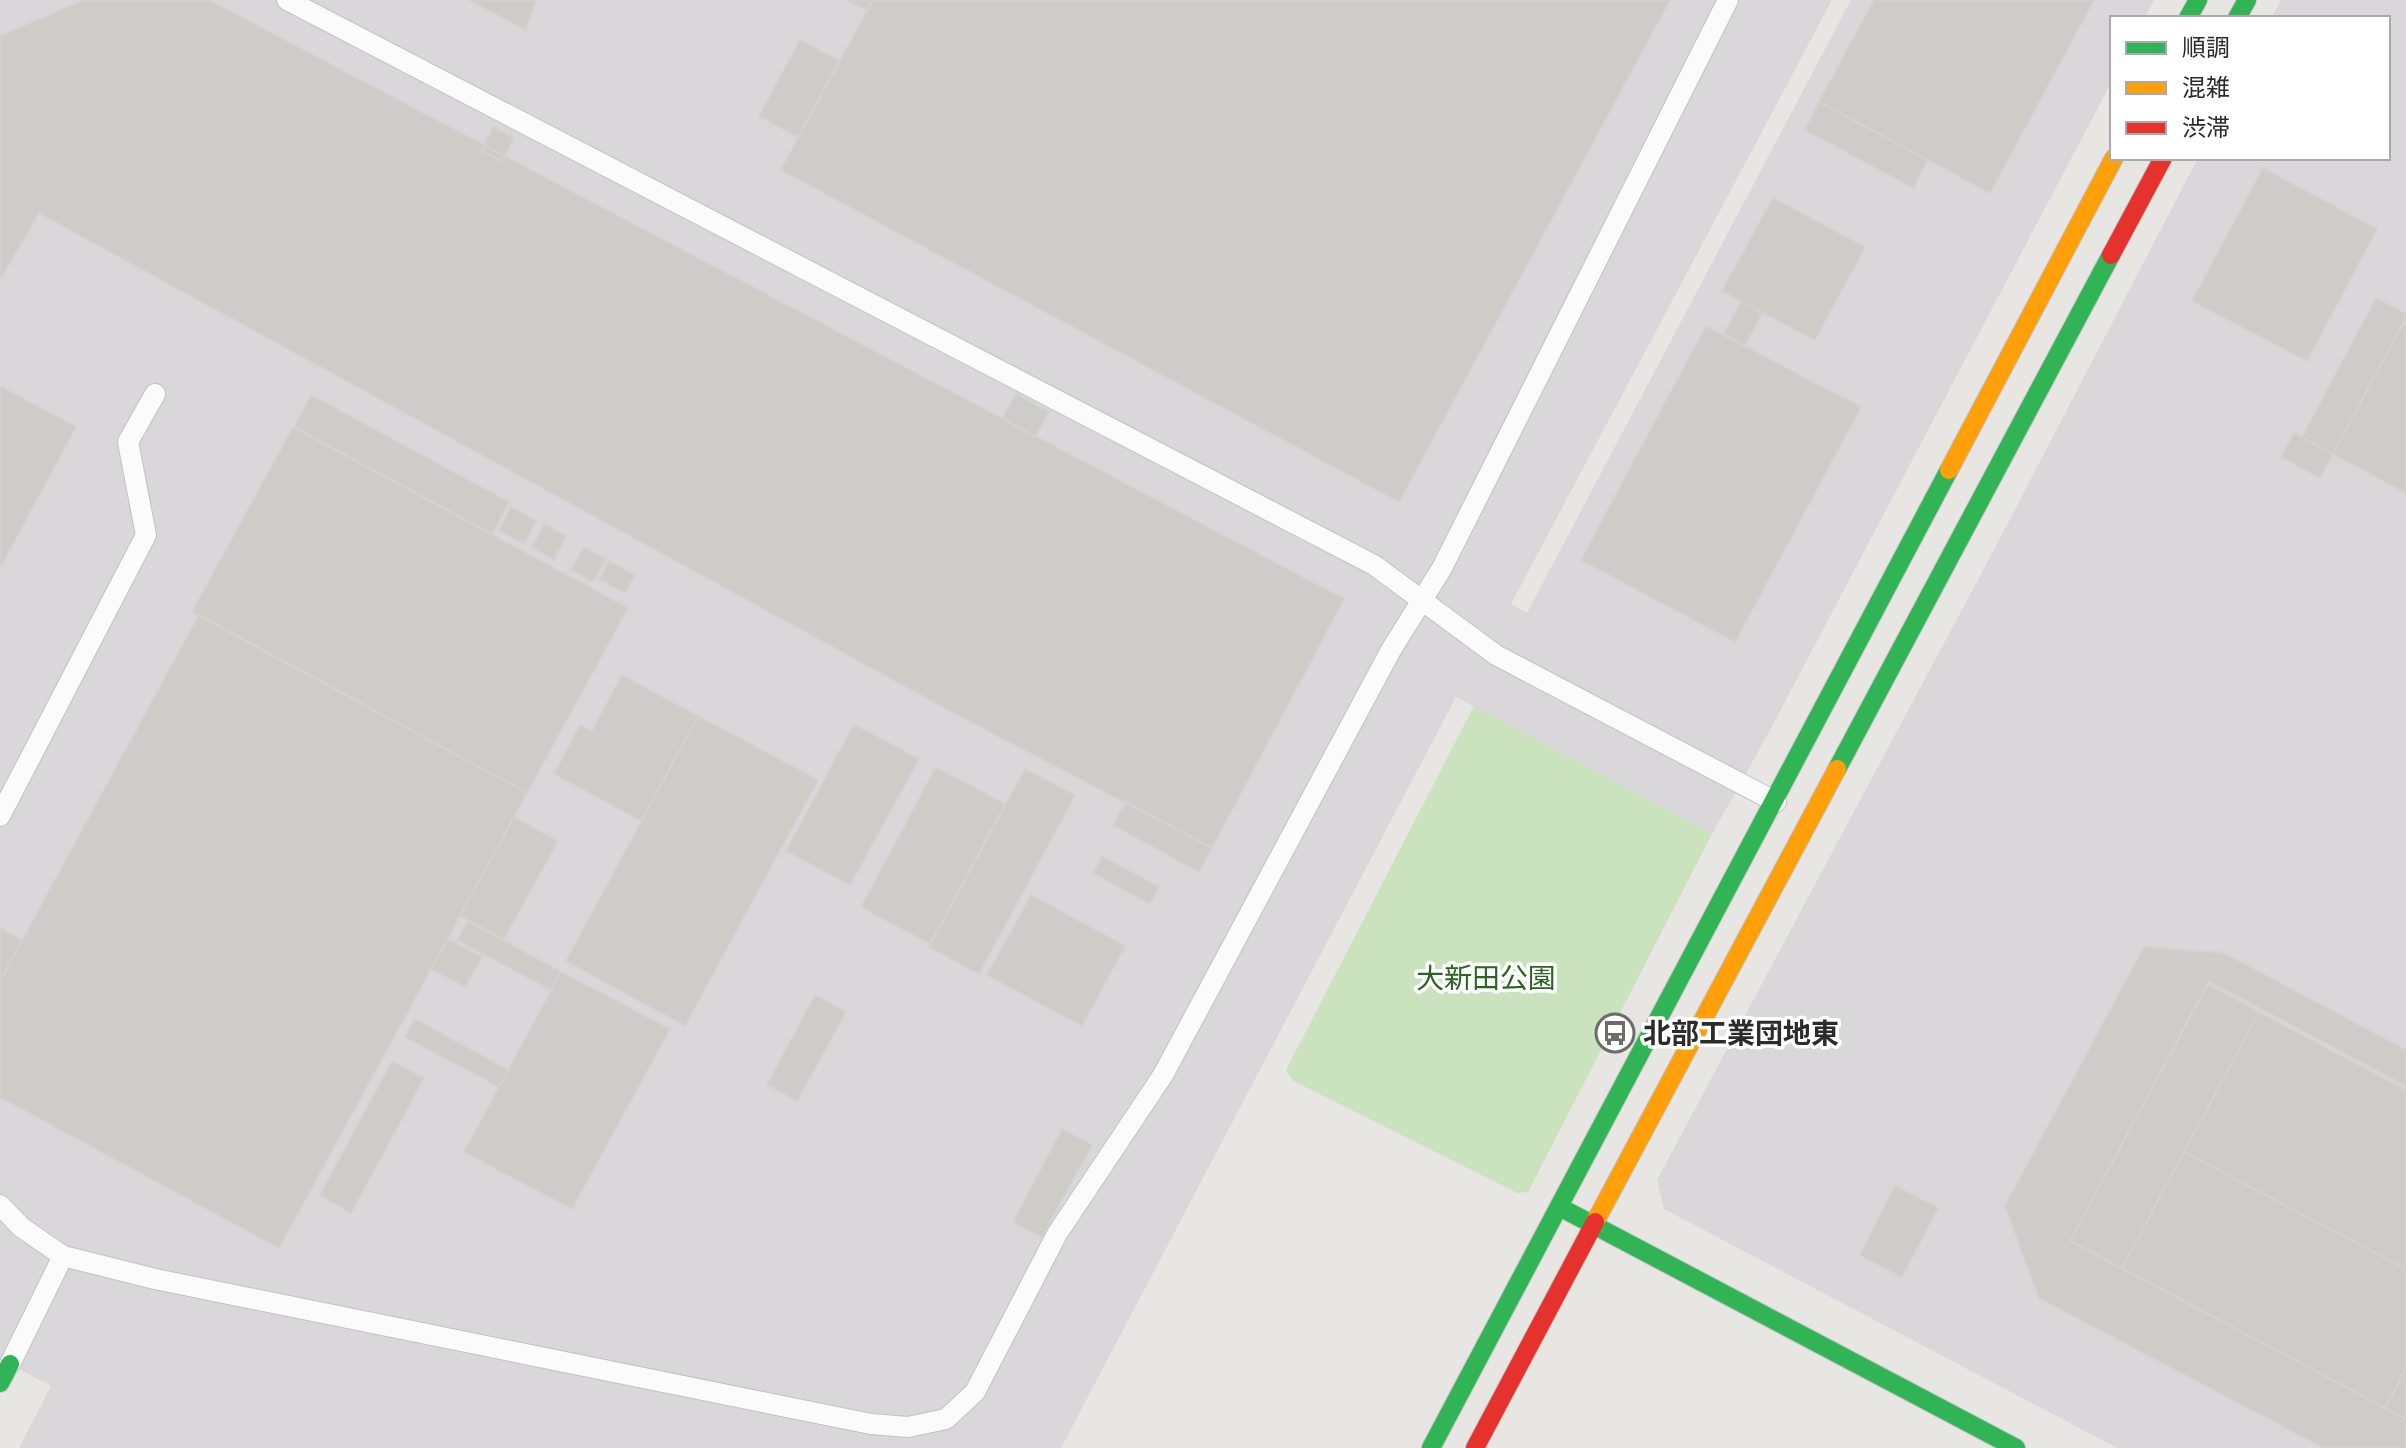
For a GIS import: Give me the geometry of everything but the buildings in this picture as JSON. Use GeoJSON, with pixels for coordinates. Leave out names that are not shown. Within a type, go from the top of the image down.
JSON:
{"type":"FeatureCollection","features":[{"type":"Feature","properties":{"kind":"street"},"geometry":{"type":"LineString","coordinates":[[1431,1448],[2113,160]]}},
{"type":"Feature","properties":{"kind":"street"},"geometry":{"type":"LineString","coordinates":[[1475,1448],[2162,160]]}},
{"type":"Feature","properties":{"kind":"street"},"geometry":{"type":"LineString","coordinates":[[1559,1207],[2016,1448]]}},
{"type":"Feature","properties":{"kind":"street"},"geometry":{"type":"LineString","coordinates":[[0,1383],[10,1364]]}},
{"type":"Feature","properties":{"kind":"lane"},"geometry":{"type":"LineString","coordinates":[[287,0],[1374,565],[1496,655],[1812,818]]}},
{"type":"Feature","properties":{"kind":"lane"},"geometry":{"type":"LineString","coordinates":[[0,1205],[21,1227],[63,1256],[155,1279],[871,1424],[908,1427],[946,1419],[975,1392],[1057,1234],[1163,1075],[1391,650],[1442,568],[1728,0]]}},
{"type":"Feature","properties":{"kind":"lane"},"geometry":{"type":"LineString","coordinates":[[0,816],[146,535],[128,442],[155,394]]}},
{"type":"Feature","properties":{"kind":"lane"},"geometry":{"type":"LineString","coordinates":[[10,1364],[63,1256]]}},
{"type":"Feature","properties":{"kind":"shaded area"},"geometry":{"type":"Polygon","coordinates":[[[0,0],[1832,0],[1511,604],[1527,613],[1851,0],[2154,0],[2146,16],[2110,16],[2110,85],[1768,734],[1712,834],[1456,697],[1061,1448],[19,1448],[51,1386],[0,1359],[0,0]]]}},
{"type":"Feature","properties":{"kind":"shaded area"},"geometry":{"type":"Polygon","coordinates":[[[2281,0],[2406,0],[2406,1448],[2117,1448],[1664,1209],[1657,1180],[1996,546],[2197,160],[2390,160],[2390,16],[2272,16],[2281,0]]]}},
{"type":"Feature","properties":{"kind":"green space","name":"大新田公園"},"geometry":{"type":"Polygon","coordinates":[[[1474,706],[1712,834],[1528,1192],[1517,1193],[1293,1081],[1286,1070],[1474,706]]]}},
{"type":"Feature","properties":{"kind":"traffic: fast"},"geometry":{"type":"LineString","coordinates":[[2189,16],[2198,0]]}},
{"type":"Feature","properties":{"kind":"traffic: fast"},"geometry":{"type":"LineString","coordinates":[[2238,16],[2247,0]]}},
{"type":"Feature","properties":{"kind":"traffic: fast"},"geometry":{"type":"LineString","coordinates":[[1837,769],[2111,255]]}},
{"type":"Feature","properties":{"kind":"traffic: fast"},"geometry":{"type":"LineString","coordinates":[[1431,1448],[1949,470]]}},
{"type":"Feature","properties":{"kind":"traffic: fast"},"geometry":{"type":"LineString","coordinates":[[1569,1212],[2016,1448]]}},
{"type":"Feature","properties":{"kind":"traffic: fast"},"geometry":{"type":"LineString","coordinates":[[0,1383],[10,1364]]}},
{"type":"Feature","properties":{"kind":"traffic: slow"},"geometry":{"type":"LineString","coordinates":[[1949,470],[2113,160]]}},
{"type":"Feature","properties":{"kind":"traffic: slow"},"geometry":{"type":"LineString","coordinates":[[1595,1222],[1837,769]]}},
{"type":"Feature","properties":{"kind":"traffic: jam"},"geometry":{"type":"LineString","coordinates":[[2111,255],[2162,160]]}},
{"type":"Feature","properties":{"kind":"traffic: jam"},"geometry":{"type":"LineString","coordinates":[[1475,1448],[1595,1222]]}},
{"type":"Feature","properties":{"kind":"place","name":"北部工業団地東"},"geometry":{"type":"Point","coordinates":[1615,1033]}}]}
